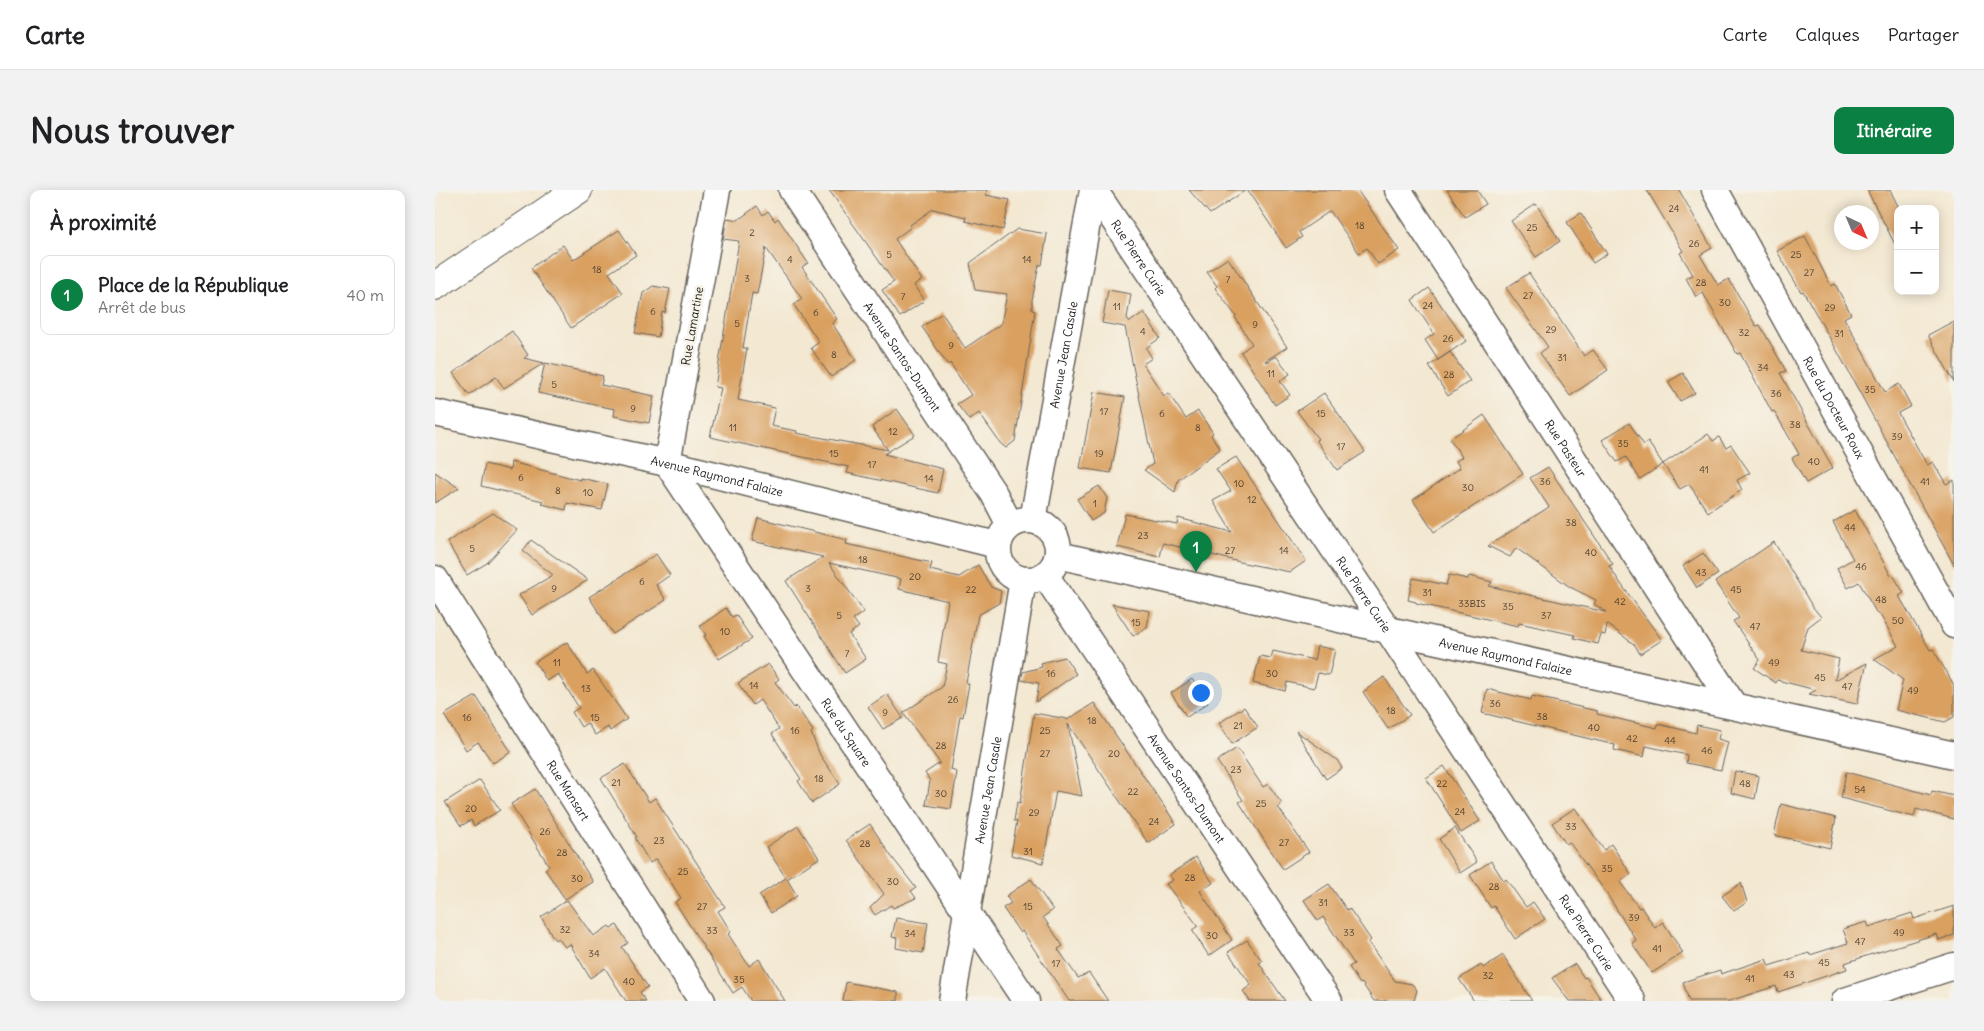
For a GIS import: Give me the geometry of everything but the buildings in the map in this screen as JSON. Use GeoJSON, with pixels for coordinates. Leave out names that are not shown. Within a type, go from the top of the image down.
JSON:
{"type":"FeatureCollection","features":[{"type":"Feature","properties":{"kind":"street"},"geometry":{"type":"LineString","coordinates":[[435,286],[578,190]]}},
{"type":"Feature","properties":{"kind":"street","name":"Rue Lamartine"},"geometry":{"type":"LineString","coordinates":[[667,463],[717,190]]}},
{"type":"Feature","properties":{"kind":"street","name":"Avenue Santos-Dumont"},"geometry":{"type":"LineString","coordinates":[[792,190],[993,494],[1013,530]]}},
{"type":"Feature","properties":{"kind":"street","name":"Avenue Jean Casale"},"geometry":{"type":"LineString","coordinates":[[1013,530],[1093,190]]}},
{"type":"Feature","properties":{"kind":"street","name":"Rue Pierre Curie"},"geometry":{"type":"LineString","coordinates":[[1093,190],[1389,630],[1632,1001]]}},
{"type":"Feature","properties":{"kind":"street","name":"Rue Pasteur"},"geometry":{"type":"LineString","coordinates":[[1398,190],[1734,706]]}},
{"type":"Feature","properties":{"kind":"street","name":"Rue du Docteur Roux"},"geometry":{"type":"LineString","coordinates":[[1715,190],[1954,625]]}},
{"type":"Feature","properties":{"kind":"street","name":"Avenue Raymond Falaize"},"geometry":{"type":"LineString","coordinates":[[435,413],[667,463],[1013,530]]}},
{"type":"Feature","properties":{"kind":"street","name":"Rue du Square"},"geometry":{"type":"LineString","coordinates":[[667,463],[1026,1001]]}},
{"type":"Feature","properties":{"kind":"street"},"geometry":{"type":"LineString","coordinates":[[1042,523],[1049,529],[1058,546],[1042,570],[1014,577],[1006,572],[1000,564],[1013,530],[1042,523]]}},
{"type":"Feature","properties":{"kind":"street","name":"Avenue Raymond Falaize"},"geometry":{"type":"LineString","coordinates":[[1042,570],[1389,630],[1954,755]]}},
{"type":"Feature","properties":{"kind":"street","name":"Avenue Santos-Dumont"},"geometry":{"type":"LineString","coordinates":[[1042,570],[1329,1001]]}},
{"type":"Feature","properties":{"kind":"street","name":"Avenue Jean Casale"},"geometry":{"type":"LineString","coordinates":[[951,1001],[967,912],[1042,570]]}},
{"type":"Feature","properties":{"kind":"street","name":"Rue Mansart"},"geometry":{"type":"LineString","coordinates":[[435,579],[701,1001]]}},
{"type":"Feature","properties":{"kind":"street"},"geometry":{"type":"LineString","coordinates":[[1845,1001],[1954,966]]}},
{"type":"Feature","properties":{"kind":"place","name":"Place de la République"},"geometry":{"type":"Point","coordinates":[1196,572]}}]}
